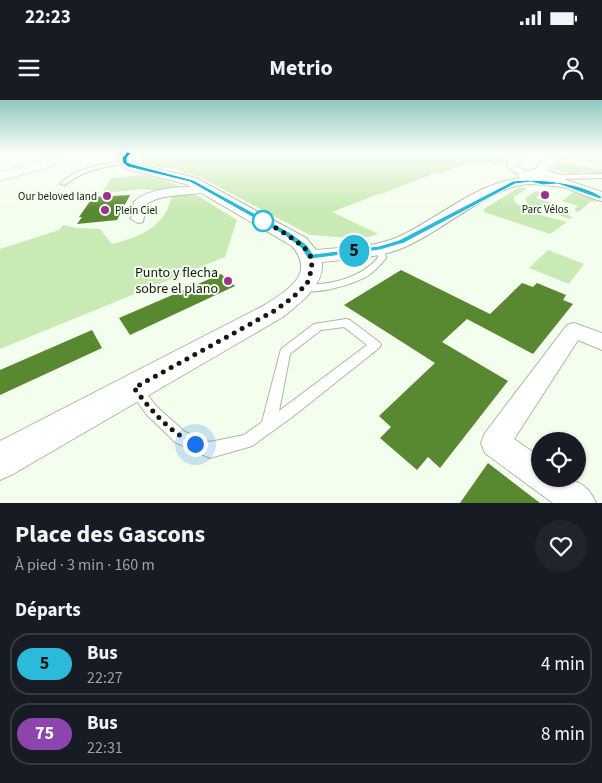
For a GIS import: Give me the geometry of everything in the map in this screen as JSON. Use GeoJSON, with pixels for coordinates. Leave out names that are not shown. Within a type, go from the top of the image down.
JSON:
{"type":"FeatureCollection","features":[{"type":"Feature","properties":{"kind":"main road"},"geometry":{"type":"LineString","coordinates":[[0,177],[17,172]]}},
{"type":"Feature","properties":{"kind":"street"},"geometry":{"type":"LineString","coordinates":[[0,461],[274,311],[303,288],[310,277],[312,268],[311,257],[304,247],[286,234],[184,178],[154,172]]}},
{"type":"Feature","properties":{"kind":"street"},"geometry":{"type":"LineString","coordinates":[[520,172],[533,176],[543,183],[558,180],[602,198]]}},
{"type":"Feature","properties":{"kind":"street"},"geometry":{"type":"LineString","coordinates":[[311,257],[380,248],[402,242],[509,184],[533,176],[537,172]]}},
{"type":"Feature","properties":{"kind":"street"},"geometry":{"type":"LineString","coordinates":[[138,219],[140,202],[148,198],[160,194],[205,189]]}},
{"type":"Feature","properties":{"kind":"street"},"geometry":{"type":"LineString","coordinates":[[531,468],[495,443],[574,330],[602,342]]}},
{"type":"Feature","properties":{"kind":"street"},"geometry":{"type":"LineString","coordinates":[[557,487],[580,503]]}},
{"type":"Feature","properties":{"kind":"lane"},"geometry":{"type":"LineString","coordinates":[[62,184],[68,178],[85,172]]}},
{"type":"Feature","properties":{"kind":"lane"},"geometry":{"type":"LineString","coordinates":[[558,180],[602,176]]}},
{"type":"Feature","properties":{"kind":"lane"},"geometry":{"type":"LineString","coordinates":[[303,288],[319,289],[351,280],[378,264],[382,258],[380,248]]}},
{"type":"Feature","properties":{"kind":"lane"},"geometry":{"type":"LineString","coordinates":[[134,388],[152,411],[180,437],[210,450],[248,442],[268,427],[375,345],[346,324],[318,327],[285,352],[268,427]]}},
{"type":"Feature","properties":{"kind":"shaded area"},"geometry":{"type":"Polygon","coordinates":[[[184,172],[444,172],[435,173],[332,212],[378,234],[369,237],[350,238],[310,235],[202,178],[184,172]]]}},
{"type":"Feature","properties":{"kind":"shaded area"},"geometry":{"type":"Polygon","coordinates":[[[563,172],[602,172],[602,174],[582,172],[572,174],[563,172]]]}},
{"type":"Feature","properties":{"kind":"shaded area"},"geometry":{"type":"Polygon","coordinates":[[[140,175],[153,177],[179,186],[237,220],[225,257],[0,349],[0,249],[59,230],[63,225],[100,229],[112,244],[133,238],[159,222],[165,214],[172,193],[143,189],[102,193],[111,178],[140,175]]]}},
{"type":"Feature","properties":{"kind":"shaded area"},"geometry":{"type":"Polygon","coordinates":[[[520,187],[527,189],[514,197],[514,201],[519,205],[539,215],[567,222],[550,234],[484,212],[484,209],[520,187]]]}},
{"type":"Feature","properties":{"kind":"shaded area"},"geometry":{"type":"Polygon","coordinates":[[[536,191],[542,193],[536,198],[558,205],[556,207],[569,210],[571,212],[568,216],[573,217],[570,219],[528,205],[525,198],[536,191]]]}},
{"type":"Feature","properties":{"kind":"shaded area"},"geometry":{"type":"Polygon","coordinates":[[[574,192],[602,202],[591,201],[578,212],[574,210],[578,206],[562,201],[574,192]]]}},
{"type":"Feature","properties":{"kind":"shaded area"},"geometry":{"type":"Polygon","coordinates":[[[548,250],[584,264],[569,284],[529,268],[548,250]]]}},
{"type":"Feature","properties":{"kind":"building","name":"Plein Ciel"},"geometry":{"type":"Polygon","coordinates":[[[130,195],[117,220],[77,224],[82,217],[79,217],[93,197],[130,195]]]}},
{"type":"Feature","properties":{"kind":"building"},"geometry":{"type":"Polygon","coordinates":[[[401,270],[490,314],[522,283],[533,287],[537,283],[566,295],[563,300],[573,304],[533,354],[467,319],[442,342],[508,381],[440,468],[428,457],[417,470],[380,438],[391,427],[379,416],[435,363],[344,305],[401,270]]]}},
{"type":"Feature","properties":{"kind":"building"},"geometry":{"type":"Polygon","coordinates":[[[221,274],[235,286],[130,335],[119,318],[221,274]]]}},
{"type":"Feature","properties":{"kind":"building"},"geometry":{"type":"Polygon","coordinates":[[[92,330],[102,348],[0,395],[0,370],[92,330]]]}},
{"type":"Feature","properties":{"kind":"building"},"geometry":{"type":"Polygon","coordinates":[[[488,463],[540,503],[460,503],[488,463]]]}},
{"type":"Feature","properties":{"kind":"bus line","name":"5"},"geometry":{"type":"LineString","coordinates":[[155,172],[192,181],[299,242],[311,257],[380,248],[402,242],[513,182],[531,180],[550,184],[559,183],[602,197]]}},
{"type":"Feature","properties":{"kind":"place","name":"Parc Vélos"},"geometry":{"type":"Point","coordinates":[545,195]}},
{"type":"Feature","properties":{"kind":"place","name":"Our beloved land"},"geometry":{"type":"Point","coordinates":[107,196]}},
{"type":"Feature","properties":{"kind":"place","name":"Plein Ciel"},"geometry":{"type":"Point","coordinates":[105,210]}},
{"type":"Feature","properties":{"kind":"place","name":"Punto y flecha sobre el plano"},"geometry":{"type":"Point","coordinates":[228,281]}},
{"type":"Feature","properties":{"kind":"route"},"geometry":{"type":"LineString","coordinates":[[195,444],[180,437],[152,411],[134,388],[274,311],[307,284],[312,268],[311,257],[299,242],[257,217],[263,221]]}}]}
